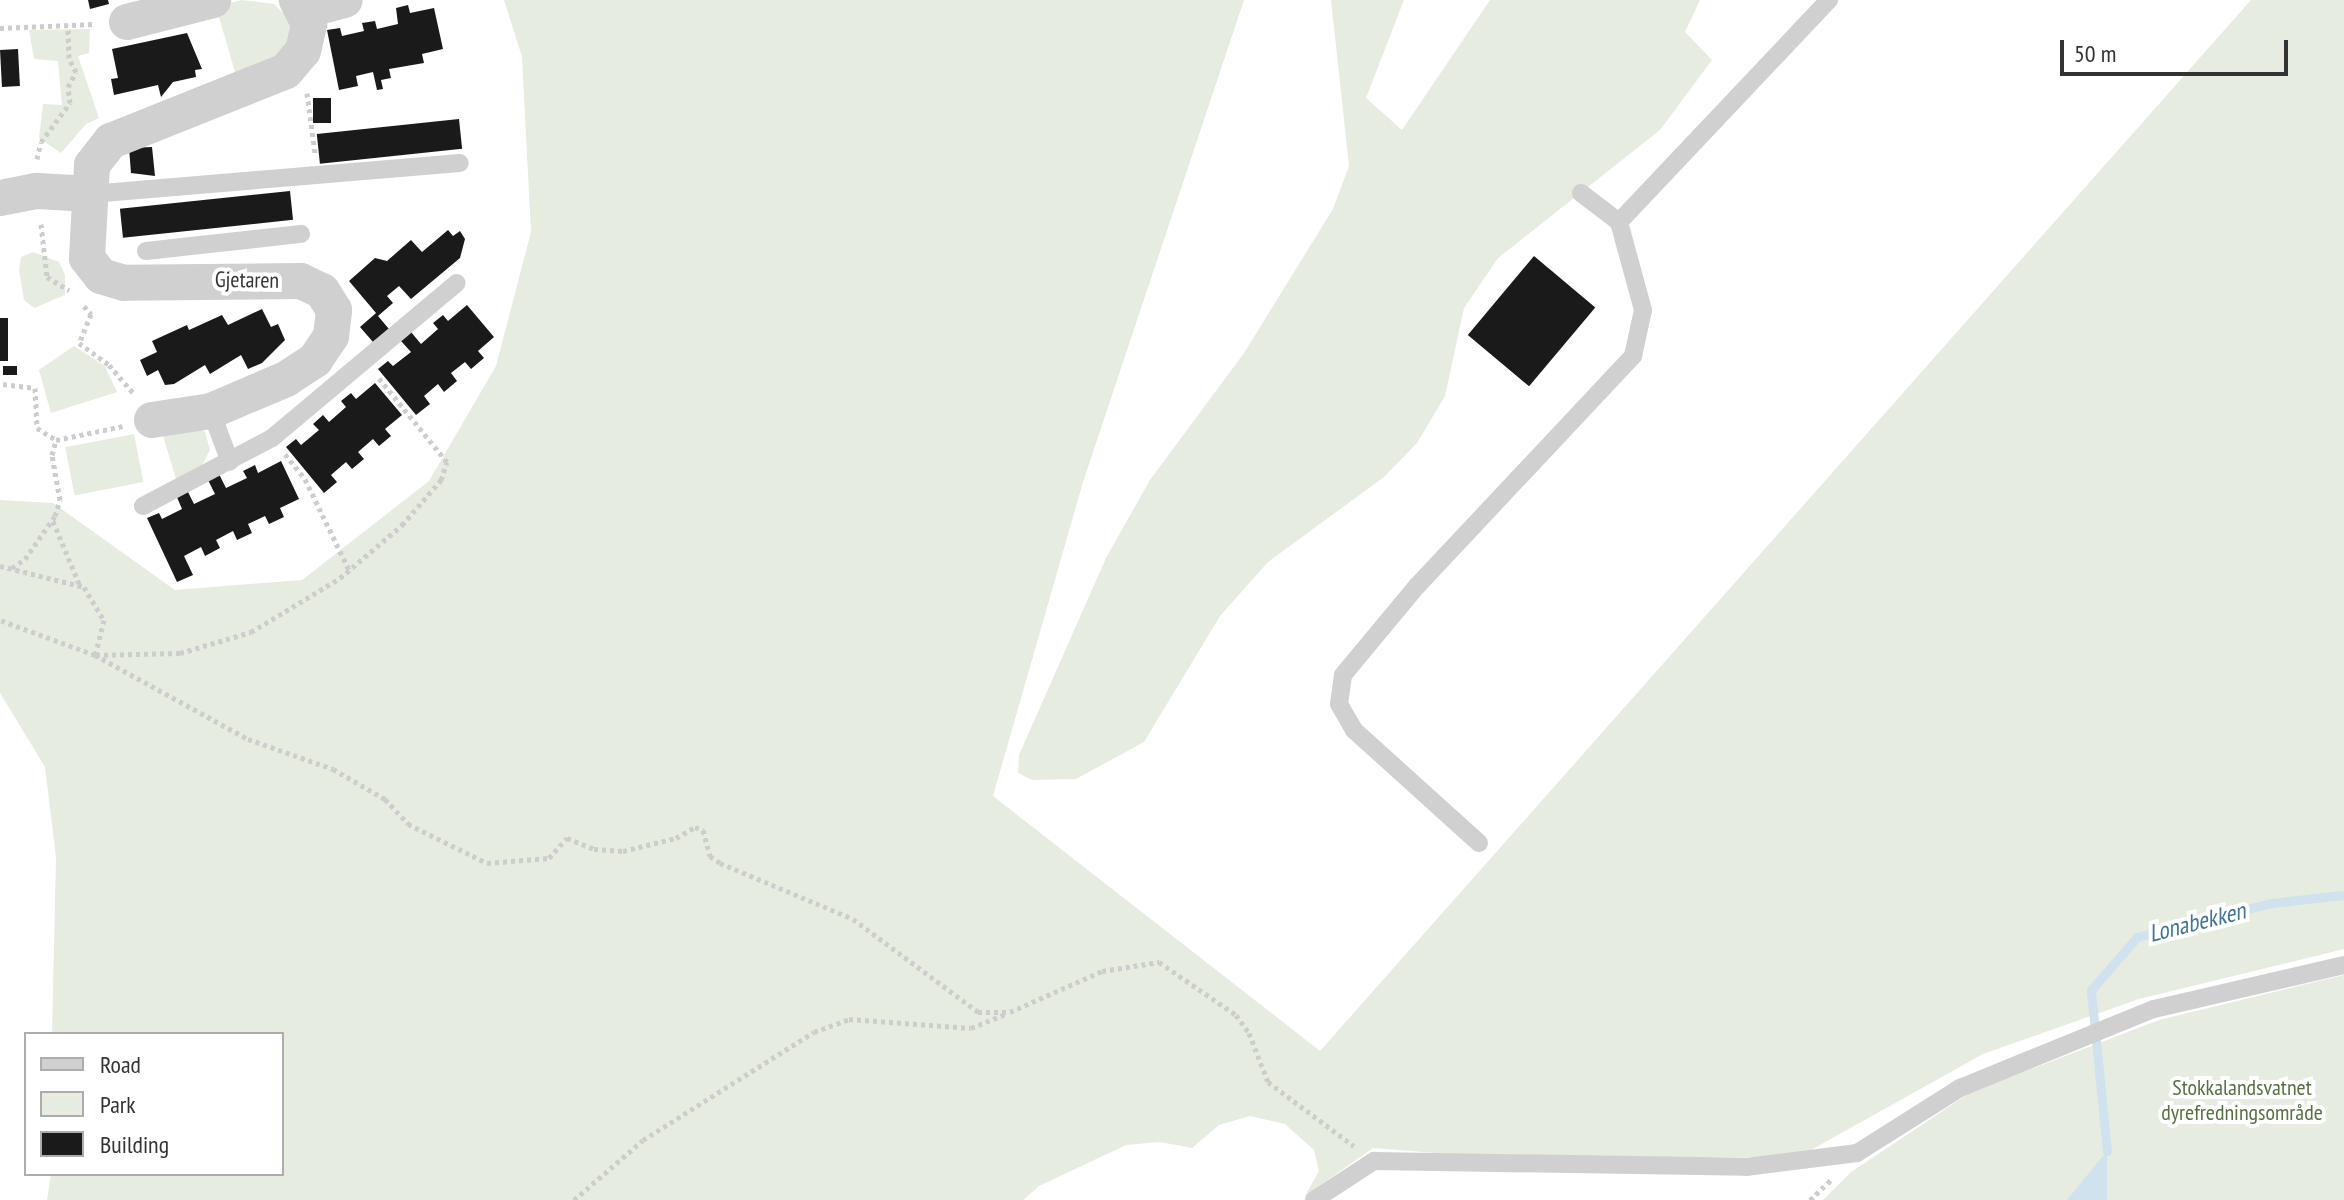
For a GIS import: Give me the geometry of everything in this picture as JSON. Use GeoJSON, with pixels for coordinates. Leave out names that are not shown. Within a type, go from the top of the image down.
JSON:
{"type":"FeatureCollection","features":[{"type":"Feature","properties":{"kind":"street"},"geometry":{"type":"LineString","coordinates":[[127,22],[213,0]]}},
{"type":"Feature","properties":{"kind":"street"},"geometry":{"type":"LineString","coordinates":[[293,63],[303,51],[309,24],[302,5],[345,0]]}},
{"type":"Feature","properties":{"kind":"street","name":"Gjetaren"},"geometry":{"type":"LineString","coordinates":[[152,420],[211,411],[286,379],[315,360],[331,336],[334,310],[322,291],[301,281],[196,263],[124,283],[101,276],[87,258],[92,165],[111,141],[265,82],[293,63]]}},
{"type":"Feature","properties":{"kind":"street"},"geometry":{"type":"LineString","coordinates":[[0,198],[37,191],[91,194]]}},
{"type":"Feature","properties":{"kind":"lane"},"geometry":{"type":"LineString","coordinates":[[1619,222],[1829,0]]}},
{"type":"Feature","properties":{"kind":"lane"},"geometry":{"type":"LineString","coordinates":[[91,194],[460,163]]}},
{"type":"Feature","properties":{"kind":"lane"},"geometry":{"type":"LineString","coordinates":[[1479,843],[1354,730],[1339,704],[1343,675],[1417,586],[1633,356],[1643,310],[1619,222],[1581,193]]}},
{"type":"Feature","properties":{"kind":"lane"},"geometry":{"type":"LineString","coordinates":[[146,251],[196,263],[301,234]]}},
{"type":"Feature","properties":{"kind":"lane"},"geometry":{"type":"LineString","coordinates":[[143,506],[272,438],[457,283]]}},
{"type":"Feature","properties":{"kind":"lane"},"geometry":{"type":"LineString","coordinates":[[211,411],[230,462]]}},
{"type":"Feature","properties":{"kind":"lane"},"geometry":{"type":"LineString","coordinates":[[1314,1200],[1374,1161],[1746,1167],[1857,1153],[1960,1088],[2140,1014],[2344,965]]}},
{"type":"Feature","properties":{"kind":"path"},"geometry":{"type":"LineString","coordinates":[[0,28],[127,22]]}},
{"type":"Feature","properties":{"kind":"path"},"geometry":{"type":"LineString","coordinates":[[41,142],[70,103],[68,87],[76,72],[69,58],[68,25]]}},
{"type":"Feature","properties":{"kind":"path"},"geometry":{"type":"LineString","coordinates":[[293,63],[306,86],[316,175]]}},
{"type":"Feature","properties":{"kind":"path"},"geometry":{"type":"LineString","coordinates":[[37,191],[47,277]]}},
{"type":"Feature","properties":{"kind":"path"},"geometry":{"type":"LineString","coordinates":[[3,384],[35,388],[37,428],[56,440],[152,420],[109,365],[79,343],[91,314]]}},
{"type":"Feature","properties":{"kind":"path"},"geometry":{"type":"LineString","coordinates":[[95,655],[180,653],[251,632],[349,570],[402,525],[441,480],[447,462],[399,400]]}},
{"type":"Feature","properties":{"kind":"path"},"geometry":{"type":"LineString","coordinates":[[12,568],[25,559],[52,520],[60,500],[52,455],[56,440]]}},
{"type":"Feature","properties":{"kind":"path"},"geometry":{"type":"LineString","coordinates":[[305,479],[349,570]]}},
{"type":"Feature","properties":{"kind":"path"},"geometry":{"type":"LineString","coordinates":[[52,520],[80,586],[104,620],[95,655]]}},
{"type":"Feature","properties":{"kind":"path"},"geometry":{"type":"LineString","coordinates":[[0,566],[80,586]]}},
{"type":"Feature","properties":{"kind":"path"},"geometry":{"type":"LineString","coordinates":[[0,620],[95,655],[248,739],[333,769],[385,799],[408,824],[487,863],[549,858],[567,838],[594,849],[623,851],[676,838],[695,827],[703,830],[710,856],[720,863],[853,919],[970,1008],[1010,1012]]}},
{"type":"Feature","properties":{"kind":"path"},"geometry":{"type":"LineString","coordinates":[[574,1200],[643,1140],[814,1032],[849,1019],[971,1028],[1102,971],[1159,962],[1236,1015],[1268,1082],[1374,1161]]}},
{"type":"Feature","properties":{"kind":"green space"},"geometry":{"type":"Polygon","coordinates":[[[241,0],[274,4],[290,20],[292,44],[280,63],[238,82],[216,7],[241,0]]]}},
{"type":"Feature","properties":{"kind":"green space"},"geometry":{"type":"Polygon","coordinates":[[[504,0],[1244,0],[1083,482],[993,796],[1320,1051],[2251,0],[2344,0],[2344,949],[2139,999],[1983,1054],[1811,1150],[1787,1157],[1500,1158],[1373,1148],[1305,1196],[1319,1171],[1314,1150],[1285,1124],[1250,1116],[1219,1125],[1192,1148],[1160,1142],[1126,1145],[1039,1186],[1023,1200],[47,1200],[51,1176],[284,1176],[284,1032],[52,1032],[56,857],[45,767],[0,693],[0,500],[53,503],[175,590],[302,580],[429,481],[496,366],[531,232],[522,57],[504,0]]]}},
{"type":"Feature","properties":{"kind":"green space"},"geometry":{"type":"Polygon","coordinates":[[[1331,0],[1404,0],[1366,98],[1402,130],[1490,0],[1700,0],[1685,32],[1712,60],[1660,130],[1498,258],[1464,308],[1445,396],[1417,443],[1384,477],[1268,562],[1220,616],[1144,742],[1076,779],[1032,780],[1018,773],[1019,755],[1106,558],[1150,480],[1244,353],[1333,209],[1349,166],[1331,0]]]}},
{"type":"Feature","properties":{"kind":"green space"},"geometry":{"type":"Polygon","coordinates":[[[90,29],[89,53],[78,56],[99,118],[86,124],[61,153],[39,138],[43,104],[62,105],[58,61],[34,59],[29,30],[90,29]]]}},
{"type":"Feature","properties":{"kind":"green space"},"geometry":{"type":"Polygon","coordinates":[[[33,252],[59,262],[65,275],[65,295],[34,308],[24,300],[19,270],[21,257],[33,252]]]}},
{"type":"Feature","properties":{"kind":"green space"},"geometry":{"type":"Polygon","coordinates":[[[74,346],[105,366],[117,392],[51,413],[39,370],[74,346]]]}},
{"type":"Feature","properties":{"kind":"green space"},"geometry":{"type":"Polygon","coordinates":[[[188,423],[205,432],[210,450],[200,469],[176,479],[161,429],[188,423]]]}},
{"type":"Feature","properties":{"kind":"green space"},"geometry":{"type":"Polygon","coordinates":[[[134,434],[143,482],[75,495],[65,447],[134,434]]]}},
{"type":"Feature","properties":{"kind":"green space","name":"Stokkalandsvatnet dyrefredningsområde"},"geometry":{"type":"Polygon","coordinates":[[[2344,975],[2344,1200],[1823,1200],[1851,1172],[1971,1092],[2159,1020],[2344,975]]]}},
{"type":"Feature","properties":{"kind":"water"},"geometry":{"type":"Polygon","coordinates":[[[2107,1151],[2107,1200],[2067,1200],[2107,1151]]]}},
{"type":"Feature","properties":{"kind":"building"},"geometry":{"type":"Polygon","coordinates":[[[88,0],[108,0],[109,4],[90,9],[88,0]]]}},
{"type":"Feature","properties":{"kind":"building"},"geometry":{"type":"Polygon","coordinates":[[[408,5],[410,13],[434,8],[443,49],[422,54],[424,63],[389,69],[391,78],[381,80],[383,89],[377,90],[373,72],[356,76],[358,86],[339,90],[327,30],[340,28],[342,36],[364,31],[362,23],[375,21],[377,29],[398,24],[396,8],[408,5]]]}},
{"type":"Feature","properties":{"kind":"building"},"geometry":{"type":"Polygon","coordinates":[[[187,33],[202,69],[195,70],[196,77],[173,82],[161,97],[158,85],[114,95],[111,79],[118,78],[112,49],[187,33]]]}},
{"type":"Feature","properties":{"kind":"building"},"geometry":{"type":"Polygon","coordinates":[[[18,49],[20,86],[2,87],[0,50],[18,49]]]}},
{"type":"Feature","properties":{"kind":"building"},"geometry":{"type":"Polygon","coordinates":[[[313,98],[331,98],[331,123],[313,123],[313,98]]]}},
{"type":"Feature","properties":{"kind":"building"},"geometry":{"type":"Polygon","coordinates":[[[459,119],[462,149],[320,164],[317,134],[459,119]]]}},
{"type":"Feature","properties":{"kind":"building"},"geometry":{"type":"Polygon","coordinates":[[[152,147],[155,176],[131,173],[129,148],[152,147]]]}},
{"type":"Feature","properties":{"kind":"building"},"geometry":{"type":"Polygon","coordinates":[[[290,191],[293,220],[123,238],[120,209],[290,191]]]}},
{"type":"Feature","properties":{"kind":"building"},"geometry":{"type":"Polygon","coordinates":[[[448,230],[453,236],[460,231],[465,239],[460,258],[411,299],[399,286],[387,296],[393,303],[378,316],[389,329],[373,342],[360,327],[376,313],[349,281],[375,258],[387,261],[411,240],[422,252],[448,230]]]}},
{"type":"Feature","properties":{"kind":"building"},"geometry":{"type":"Polygon","coordinates":[[[1534,256],[1595,307],[1529,386],[1468,335],[1534,256]]]}},
{"type":"Feature","properties":{"kind":"building"},"geometry":{"type":"Polygon","coordinates":[[[467,305],[494,337],[478,351],[484,358],[471,369],[465,362],[451,373],[457,381],[444,392],[438,384],[424,396],[430,404],[416,415],[378,369],[388,361],[393,366],[411,352],[401,341],[411,332],[421,344],[438,329],[433,323],[443,315],[448,321],[467,305]]]}},
{"type":"Feature","properties":{"kind":"building"},"geometry":{"type":"Polygon","coordinates":[[[262,309],[271,327],[278,324],[285,340],[262,363],[248,369],[241,355],[210,374],[205,365],[174,384],[165,385],[158,370],[147,376],[140,360],[157,352],[152,341],[187,325],[189,330],[222,315],[228,325],[262,309]]]}},
{"type":"Feature","properties":{"kind":"building"},"geometry":{"type":"Polygon","coordinates":[[[0,318],[8,318],[8,361],[0,361],[0,318]]]}},
{"type":"Feature","properties":{"kind":"building"},"geometry":{"type":"Polygon","coordinates":[[[3,366],[17,366],[17,375],[3,375],[3,366]]]}},
{"type":"Feature","properties":{"kind":"building"},"geometry":{"type":"Polygon","coordinates":[[[375,383],[402,415],[385,429],[391,436],[379,446],[373,439],[358,452],[364,459],[352,469],[346,462],[331,475],[337,482],[324,493],[286,447],[296,439],[301,445],[319,430],[313,424],[323,415],[329,422],[346,407],[341,401],[351,393],[356,399],[375,383]]]}},
{"type":"Feature","properties":{"kind":"building"},"geometry":{"type":"Polygon","coordinates":[[[281,461],[299,499],[280,508],[284,517],[269,524],[265,516],[248,524],[252,533],[237,540],[233,531],[216,540],[220,548],[205,556],[201,547],[184,556],[193,575],[177,582],[147,518],[159,513],[162,519],[182,509],[176,495],[187,490],[194,504],[215,494],[208,480],[219,474],[226,488],[247,478],[243,471],[255,465],[258,473],[281,461]]]}},
{"type":"Feature","properties":{"kind":"waterway","name":"Lonabekken"},"geometry":{"type":"LineString","coordinates":[[2107,1151],[2091,990],[2137,937],[2271,903],[2344,895]]}}]}
